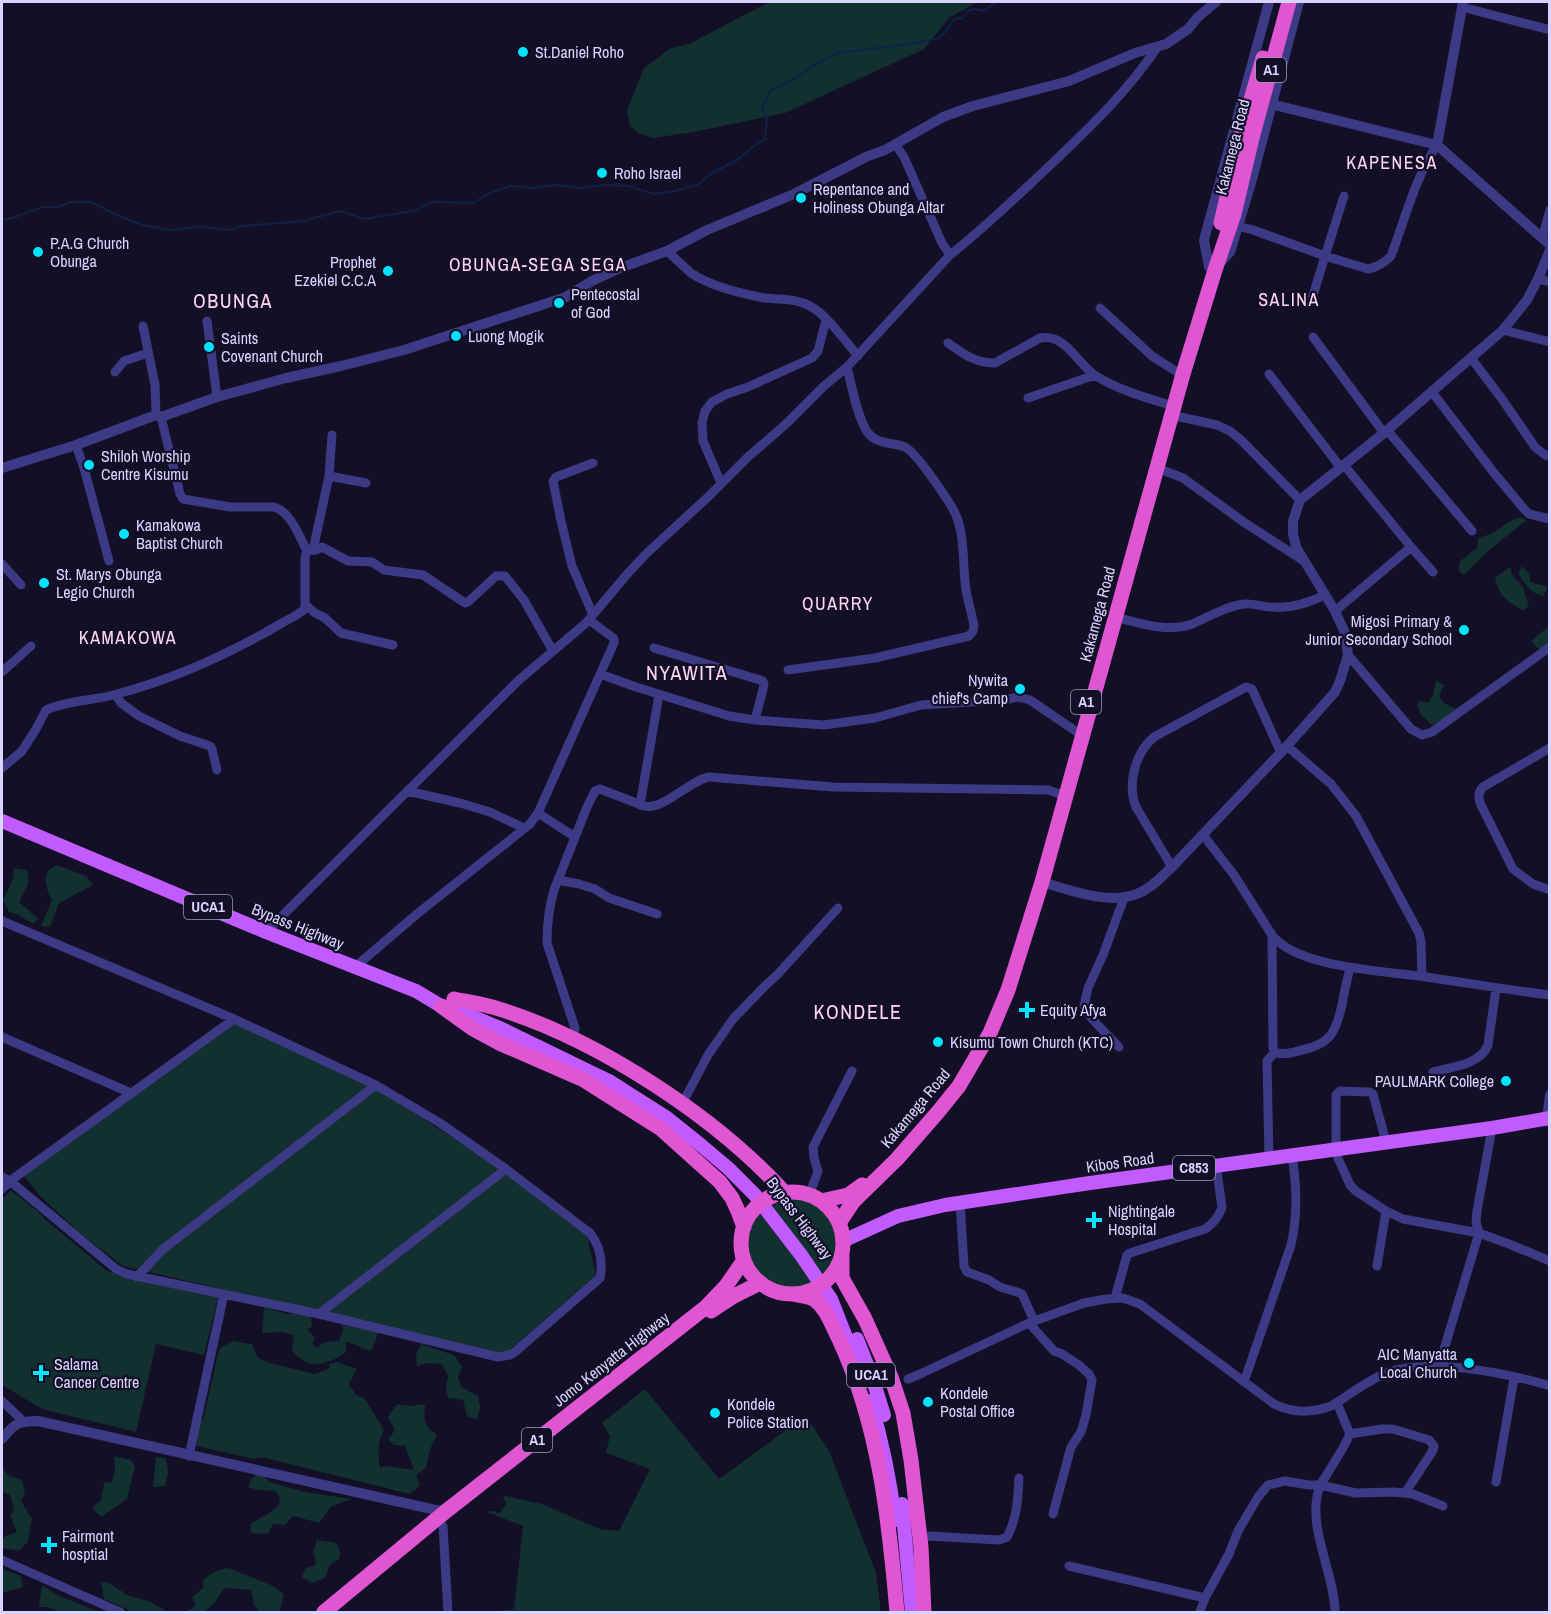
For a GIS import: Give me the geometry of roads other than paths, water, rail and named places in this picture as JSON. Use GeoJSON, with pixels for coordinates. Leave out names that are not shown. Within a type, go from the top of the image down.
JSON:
{"type":"FeatureCollection","features":[{"type":"Feature","properties":{"kind":"highway","name":"Kakamega Road"},"geometry":{"type":"LineString","coordinates":[[1247,136],[1279,2]]}},
{"type":"Feature","properties":{"kind":"highway","name":"Kakamega Road"},"geometry":{"type":"LineString","coordinates":[[815,1198],[848,1195],[879,1172],[894,1157],[955,1083],[986,1032],[1005,989],[1037,882],[1152,466],[1212,268],[1223,219],[1289,2]]}},
{"type":"Feature","properties":{"kind":"highway","name":"Kakamega Road"},"geometry":{"type":"LineString","coordinates":[[839,1223],[853,1202],[897,1159],[959,1086],[990,1033],[1008,990],[1042,882],[1157,468],[1177,372],[1212,268]]}},
{"type":"Feature","properties":{"kind":"highway"},"geometry":{"type":"LineString","coordinates":[[744,1227],[732,1198],[720,1182],[661,1129],[582,1079],[482,1034],[455,1017],[448,1002],[483,1005],[513,1014],[574,1040],[642,1077],[682,1104],[737,1147],[785,1193]]}},
{"type":"Feature","properties":{"kind":"highway","name":"A1"},"geometry":{"type":"LineString","coordinates":[[785,1193],[797,1193],[815,1198]]}},
{"type":"Feature","properties":{"kind":"highway"},"geometry":{"type":"LineString","coordinates":[[785,1193],[774,1196],[755,1208],[748,1217],[741,1238],[744,1260],[753,1276],[770,1289],[813,1298],[821,1306],[845,1353],[872,1432],[880,1469],[897,1612]]}},
{"type":"Feature","properties":{"kind":"highway"},"geometry":{"type":"LineString","coordinates":[[815,1198],[831,1211],[839,1223],[843,1248],[842,1278],[865,1318],[891,1377],[903,1413],[920,1537],[924,1612]]}},
{"type":"Feature","properties":{"kind":"highway"},"geometry":{"type":"LineString","coordinates":[[793,1294],[804,1293],[824,1283],[838,1266],[843,1248]]}},
{"type":"Feature","properties":{"kind":"highway","name":"Jomo Kenyatta Highway"},"geometry":{"type":"LineString","coordinates":[[336,1612],[444,1519],[706,1307],[726,1286],[744,1260]]}},
{"type":"Feature","properties":{"kind":"highway","name":"Jomo Kenyatta Highway"},"geometry":{"type":"LineString","coordinates":[[324,1612],[709,1312],[760,1283]]}},
{"type":"Feature","properties":{"kind":"main road","name":"Bypass Highway"},"geometry":{"type":"LineString","coordinates":[[2,821],[266,932],[448,1002],[452,1008],[503,1026],[609,1081],[667,1118],[728,1168],[755,1196],[801,1255],[831,1299],[863,1381],[891,1466],[906,1540],[912,1612]]}},
{"type":"Feature","properties":{"kind":"main road","name":"Kibos Road"},"geometry":{"type":"LineString","coordinates":[[843,1248],[898,1216],[960,1202],[1492,1128],[1548,1118]]}},
{"type":"Feature","properties":{"kind":"main road","name":"Bypass Highway"},"geometry":{"type":"LineString","coordinates":[[891,1466],[904,1612]]}},
{"type":"Feature","properties":{"kind":"street"},"geometry":{"type":"LineString","coordinates":[[2,468],[217,397],[404,350],[566,297],[620,268],[667,251],[707,230],[794,194],[895,144],[943,117],[973,106],[1069,81],[1124,58],[1166,44],[1188,29],[1216,2]]}},
{"type":"Feature","properties":{"kind":"street"},"geometry":{"type":"LineString","coordinates":[[1269,2],[1204,240],[1212,268],[1230,252],[1299,2]]}},
{"type":"Feature","properties":{"kind":"street"},"geometry":{"type":"LineString","coordinates":[[1237,226],[1368,269],[1384,263],[1391,256],[1420,174],[1437,144],[1462,4],[1550,30]]}},
{"type":"Feature","properties":{"kind":"street"},"geometry":{"type":"LineString","coordinates":[[266,932],[519,680],[591,617],[642,559],[824,386],[847,368],[950,255],[1070,147],[1115,100],[1148,62],[1158,46]]}},
{"type":"Feature","properties":{"kind":"street"},"geometry":{"type":"LineString","coordinates":[[1271,104],[1437,144],[1546,241]]}},
{"type":"Feature","properties":{"kind":"street"},"geometry":{"type":"LineString","coordinates":[[895,144],[904,157],[942,243],[950,255]]}},
{"type":"Feature","properties":{"kind":"street"},"geometry":{"type":"LineString","coordinates":[[1311,302],[1344,196]]}},
{"type":"Feature","properties":{"kind":"street"},"geometry":{"type":"LineString","coordinates":[[1546,241],[1550,210]]}},
{"type":"Feature","properties":{"kind":"street"},"geometry":{"type":"LineString","coordinates":[[1042,882],[1102,897],[1124,898],[1152,885],[1284,750],[1335,692],[1348,655],[1345,633],[1335,611],[1296,547],[1293,521],[1300,500],[1385,432],[1503,330],[1527,300],[1550,250]]}},
{"type":"Feature","properties":{"kind":"street"},"geometry":{"type":"LineString","coordinates":[[667,251],[692,273],[703,279],[747,294],[791,299],[818,310],[858,356]]}},
{"type":"Feature","properties":{"kind":"street"},"geometry":{"type":"LineString","coordinates":[[1538,279],[1550,282]]}},
{"type":"Feature","properties":{"kind":"street"},"geometry":{"type":"LineString","coordinates":[[1100,308],[1152,356],[1177,372]]}},
{"type":"Feature","properties":{"kind":"street"},"geometry":{"type":"LineString","coordinates":[[721,483],[703,441],[702,423],[705,411],[712,402],[727,394],[812,358],[819,351],[826,320]]}},
{"type":"Feature","properties":{"kind":"street"},"geometry":{"type":"LineString","coordinates":[[207,321],[217,397]]}},
{"type":"Feature","properties":{"kind":"street"},"geometry":{"type":"LineString","coordinates":[[143,326],[155,384],[158,416],[180,495],[183,499],[230,507],[280,509],[287,515],[310,550]]}},
{"type":"Feature","properties":{"kind":"street"},"geometry":{"type":"LineString","coordinates":[[1503,330],[1550,342]]}},
{"type":"Feature","properties":{"kind":"street"},"geometry":{"type":"LineString","coordinates":[[1313,337],[1385,432],[1472,531]]}},
{"type":"Feature","properties":{"kind":"street"},"geometry":{"type":"LineString","coordinates":[[948,343],[969,358],[995,363],[1040,338],[1056,339],[1095,375],[1169,410],[1230,431],[1300,500]]}},
{"type":"Feature","properties":{"kind":"street"},"geometry":{"type":"LineString","coordinates":[[115,372],[124,361],[148,353]]}},
{"type":"Feature","properties":{"kind":"street"},"geometry":{"type":"LineString","coordinates":[[1471,358],[1535,447],[1550,456]]}},
{"type":"Feature","properties":{"kind":"street"},"geometry":{"type":"LineString","coordinates":[[789,670],[875,658],[969,636],[974,626],[966,591],[961,538],[955,514],[912,452],[903,446],[882,442],[868,433],[861,419],[847,368]]}},
{"type":"Feature","properties":{"kind":"street"},"geometry":{"type":"LineString","coordinates":[[1269,374],[1342,466],[1433,572]]}},
{"type":"Feature","properties":{"kind":"street"},"geometry":{"type":"LineString","coordinates":[[1028,398],[1095,375]]}},
{"type":"Feature","properties":{"kind":"street"},"geometry":{"type":"LineString","coordinates":[[1432,392],[1524,509],[1529,514],[1550,519]]}},
{"type":"Feature","properties":{"kind":"street"},"geometry":{"type":"LineString","coordinates":[[2,768],[22,751],[45,710],[116,695],[144,686],[212,659],[268,632],[303,611],[306,605],[305,557],[310,550],[329,476],[332,435]]}},
{"type":"Feature","properties":{"kind":"street"},"geometry":{"type":"LineString","coordinates":[[76,445],[109,561]]}},
{"type":"Feature","properties":{"kind":"street"},"geometry":{"type":"LineString","coordinates":[[355,968],[417,914],[530,824],[538,813],[614,643],[614,639],[591,617],[572,566],[553,481],[556,477],[593,463]]}},
{"type":"Feature","properties":{"kind":"street"},"geometry":{"type":"LineString","coordinates":[[1157,468],[1183,478],[1245,524],[1305,562]]}},
{"type":"Feature","properties":{"kind":"street"},"geometry":{"type":"LineString","coordinates":[[329,476],[366,483]]}},
{"type":"Feature","properties":{"kind":"street"},"geometry":{"type":"LineString","coordinates":[[310,550],[322,547],[348,561],[372,562],[384,570],[423,575],[465,603],[496,576],[505,576],[524,600],[553,651]]}},
{"type":"Feature","properties":{"kind":"street"},"geometry":{"type":"LineString","coordinates":[[1335,611],[1411,547]]}},
{"type":"Feature","properties":{"kind":"street"},"geometry":{"type":"LineString","coordinates":[[2,564],[21,585]]}},
{"type":"Feature","properties":{"kind":"street"},"geometry":{"type":"LineString","coordinates":[[1115,617],[1163,629],[1189,625],[1242,604],[1288,608],[1325,595]]}},
{"type":"Feature","properties":{"kind":"street"},"geometry":{"type":"LineString","coordinates":[[306,605],[341,633],[393,645]]}},
{"type":"Feature","properties":{"kind":"street"},"geometry":{"type":"LineString","coordinates":[[2,672],[32,646]]}},
{"type":"Feature","properties":{"kind":"street"},"geometry":{"type":"LineString","coordinates":[[1348,655],[1411,729],[1422,735],[1432,732],[1550,647]]}},
{"type":"Feature","properties":{"kind":"street"},"geometry":{"type":"LineString","coordinates":[[654,648],[763,681],[755,720]]}},
{"type":"Feature","properties":{"kind":"street"},"geometry":{"type":"LineString","coordinates":[[600,674],[729,716],[829,725],[879,717],[921,705],[1004,700],[1018,697],[1030,700],[1077,732]]}},
{"type":"Feature","properties":{"kind":"street"},"geometry":{"type":"LineString","coordinates":[[1172,867],[1134,801],[1135,769],[1145,746],[1154,737],[1246,687],[1252,689],[1284,750],[1327,780],[1356,816],[1419,933],[1422,976]]}},
{"type":"Feature","properties":{"kind":"street"},"geometry":{"type":"LineString","coordinates":[[116,695],[123,706],[139,716],[180,736],[210,746],[213,749],[218,770]]}},
{"type":"Feature","properties":{"kind":"street"},"geometry":{"type":"LineString","coordinates":[[640,805],[659,695]]}},
{"type":"Feature","properties":{"kind":"street"},"geometry":{"type":"LineString","coordinates":[[1550,748],[1483,787],[1479,796],[1480,803],[1513,869],[1533,884],[1550,890]]}},
{"type":"Feature","properties":{"kind":"street"},"geometry":{"type":"LineString","coordinates":[[574,1040],[575,1028],[547,943],[551,899],[591,797],[598,789],[651,808],[701,779],[709,777],[832,787],[1048,790],[1060,794]]}},
{"type":"Feature","properties":{"kind":"street"},"geometry":{"type":"LineString","coordinates":[[407,791],[490,812],[524,828]]}},
{"type":"Feature","properties":{"kind":"street"},"geometry":{"type":"LineString","coordinates":[[538,813],[575,837]]}},
{"type":"Feature","properties":{"kind":"street"},"geometry":{"type":"LineString","coordinates":[[1203,835],[1234,875],[1272,935],[1279,943],[1292,951],[1350,968],[1422,976],[1550,996]]}},
{"type":"Feature","properties":{"kind":"street"},"geometry":{"type":"LineString","coordinates":[[558,880],[587,886],[609,897],[657,914]]}},
{"type":"Feature","properties":{"kind":"street"},"geometry":{"type":"LineString","coordinates":[[1119,1047],[1092,1019],[1084,1006],[1088,988],[1124,898]]}},
{"type":"Feature","properties":{"kind":"street"},"geometry":{"type":"LineString","coordinates":[[682,1104],[708,1055],[733,1019],[838,908]]}},
{"type":"Feature","properties":{"kind":"street"},"geometry":{"type":"LineString","coordinates":[[2,921],[234,1019],[376,1085],[440,1123],[506,1168],[590,1233],[597,1243],[600,1278],[516,1351],[510,1355],[498,1357],[319,1314],[137,1277],[117,1269],[6,1179]]}},
{"type":"Feature","properties":{"kind":"street"},"geometry":{"type":"LineString","coordinates":[[1269,1159],[1267,1061],[1275,1052],[1272,935]]}},
{"type":"Feature","properties":{"kind":"street"},"geometry":{"type":"LineString","coordinates":[[1275,1052],[1286,1054],[1310,1049],[1329,1038],[1338,1024],[1350,968]]}},
{"type":"Feature","properties":{"kind":"street"},"geometry":{"type":"LineString","coordinates":[[1433,1072],[1468,1063],[1486,1052],[1496,989]]}},
{"type":"Feature","properties":{"kind":"street"},"geometry":{"type":"LineString","coordinates":[[2,1189],[6,1179],[234,1019]]}},
{"type":"Feature","properties":{"kind":"street"},"geometry":{"type":"LineString","coordinates":[[2,1037],[130,1093]]}},
{"type":"Feature","properties":{"kind":"street"},"geometry":{"type":"LineString","coordinates":[[815,1198],[818,1171],[813,1147],[852,1071]]}},
{"type":"Feature","properties":{"kind":"street"},"geometry":{"type":"LineString","coordinates":[[137,1277],[162,1250],[376,1085]]}},
{"type":"Feature","properties":{"kind":"street"},"geometry":{"type":"LineString","coordinates":[[1386,1142],[1373,1094],[1340,1091],[1335,1100],[1336,1149],[1352,1187],[1363,1197],[1407,1220],[1479,1233],[1550,1261]]}},
{"type":"Feature","properties":{"kind":"street"},"geometry":{"type":"LineString","coordinates":[[1548,1118],[1550,1095]]}},
{"type":"Feature","properties":{"kind":"street"},"geometry":{"type":"LineString","coordinates":[[1439,1366],[1479,1233],[1476,1222],[1477,1211],[1492,1128]]}},
{"type":"Feature","properties":{"kind":"street"},"geometry":{"type":"LineString","coordinates":[[1244,1382],[1292,1245],[1296,1195],[1292,1156]]}},
{"type":"Feature","properties":{"kind":"street"},"geometry":{"type":"LineString","coordinates":[[1115,1298],[1127,1255],[1202,1230],[1208,1227],[1221,1212],[1216,1165]]}},
{"type":"Feature","properties":{"kind":"street"},"geometry":{"type":"LineString","coordinates":[[319,1314],[506,1168]]}},
{"type":"Feature","properties":{"kind":"street"},"geometry":{"type":"LineString","coordinates":[[960,1202],[964,1266],[967,1272],[1022,1294],[1032,1322],[1054,1351],[1079,1365],[1092,1380],[1081,1432],[1071,1447],[1053,1514]]}},
{"type":"Feature","properties":{"kind":"street"},"geometry":{"type":"LineString","coordinates":[[1377,1266],[1386,1211]]}},
{"type":"Feature","properties":{"kind":"street"},"geometry":{"type":"LineString","coordinates":[[189,1456],[224,1294]]}},
{"type":"Feature","properties":{"kind":"street"},"geometry":{"type":"LineString","coordinates":[[908,1379],[1032,1322],[1084,1303],[1115,1298],[1140,1304],[1274,1404],[1286,1409],[1314,1411],[1331,1406],[1386,1374],[1411,1367],[1439,1366],[1488,1372],[1550,1386]]}},
{"type":"Feature","properties":{"kind":"street"},"geometry":{"type":"LineString","coordinates":[[1496,1482],[1514,1378]]}},
{"type":"Feature","properties":{"kind":"street"},"geometry":{"type":"LineString","coordinates":[[2,1401],[23,1421]]}},
{"type":"Feature","properties":{"kind":"street"},"geometry":{"type":"LineString","coordinates":[[1337,1402],[1350,1434]]}},
{"type":"Feature","properties":{"kind":"street"},"geometry":{"type":"LineString","coordinates":[[2,1439],[13,1426],[23,1421],[38,1421],[444,1519],[448,1612]]}},
{"type":"Feature","properties":{"kind":"street"},"geometry":{"type":"LineString","coordinates":[[1350,1434],[1393,1429],[1429,1440],[1434,1446],[1432,1452],[1405,1493]]}},
{"type":"Feature","properties":{"kind":"street"},"geometry":{"type":"LineString","coordinates":[[1335,1612],[1334,1597],[1321,1549],[1316,1504],[1320,1485],[1350,1434]]}},
{"type":"Feature","properties":{"kind":"street"},"geometry":{"type":"LineString","coordinates":[[920,1537],[999,1540],[1007,1537],[1016,1512],[1018,1478]]}},
{"type":"Feature","properties":{"kind":"street"},"geometry":{"type":"LineString","coordinates":[[1200,1612],[1238,1531],[1258,1497],[1268,1485],[1285,1481],[1320,1485],[1356,1493],[1388,1491],[1405,1493],[1443,1506]]}},
{"type":"Feature","properties":{"kind":"street"},"geometry":{"type":"LineString","coordinates":[[2,1560],[120,1612]]}},
{"type":"Feature","properties":{"kind":"street"},"geometry":{"type":"LineString","coordinates":[[1069,1566],[1205,1598]]}},
{"type":"Feature","properties":{"kind":"waterway"},"geometry":{"type":"LineString","coordinates":[[2,220],[43,207],[57,207],[72,202],[91,202],[142,225],[171,230],[197,227],[230,230],[241,226],[303,221],[340,211],[364,219],[418,210],[430,202],[473,203],[492,192],[512,186],[531,188],[557,185],[582,188],[607,185],[628,186],[654,194],[675,191],[697,185],[712,173],[736,161],[765,139],[767,117],[762,109],[770,91],[837,53],[940,38],[951,22],[957,18],[962,19],[969,10],[984,11],[995,2]]}},
{"type":"Feature","properties":{"kind":"place","name":"St.Daniel Roho"},"geometry":{"type":"Point","coordinates":[523,52]}},
{"type":"Feature","properties":{"kind":"place","name":"Roho Israel"},"geometry":{"type":"Point","coordinates":[602,173]}},
{"type":"Feature","properties":{"kind":"place","name":"Repentance and Holiness Obunga Altar"},"geometry":{"type":"Point","coordinates":[801,198]}},
{"type":"Feature","properties":{"kind":"place","name":"P.A.G Church Obunga"},"geometry":{"type":"Point","coordinates":[38,252]}},
{"type":"Feature","properties":{"kind":"place","name":"Prophet Ezekiel C.C.A"},"geometry":{"type":"Point","coordinates":[388,271]}},
{"type":"Feature","properties":{"kind":"place","name":"Pentecostal of God"},"geometry":{"type":"Point","coordinates":[559,303]}},
{"type":"Feature","properties":{"kind":"place","name":"Luong Mogik"},"geometry":{"type":"Point","coordinates":[456,336]}},
{"type":"Feature","properties":{"kind":"place","name":"Saints Covenant Church"},"geometry":{"type":"Point","coordinates":[209,347]}},
{"type":"Feature","properties":{"kind":"place","name":"Shiloh Worship Centre Kisumu"},"geometry":{"type":"Point","coordinates":[89,465]}},
{"type":"Feature","properties":{"kind":"place","name":"Kamakowa Baptist Church"},"geometry":{"type":"Point","coordinates":[124,534]}},
{"type":"Feature","properties":{"kind":"place","name":"St. Marys Obunga Legio Church"},"geometry":{"type":"Point","coordinates":[44,583]}},
{"type":"Feature","properties":{"kind":"place","name":"Migosi Primary & Junior Secondary School"},"geometry":{"type":"Point","coordinates":[1464,630]}},
{"type":"Feature","properties":{"kind":"place","name":"Nywita chief's Camp"},"geometry":{"type":"Point","coordinates":[1020,689]}},
{"type":"Feature","properties":{"kind":"place","name":"Equity Afya"},"geometry":{"type":"Point","coordinates":[1027,1010]}},
{"type":"Feature","properties":{"kind":"place","name":"Kisumu Town Church (KTC)"},"geometry":{"type":"Point","coordinates":[938,1042]}},
{"type":"Feature","properties":{"kind":"place","name":"PAULMARK College"},"geometry":{"type":"Point","coordinates":[1506,1081]}},
{"type":"Feature","properties":{"kind":"place","name":"Nightingale Hospital"},"geometry":{"type":"Point","coordinates":[1094,1220]}},
{"type":"Feature","properties":{"kind":"place","name":"AIC Manyatta Local Church"},"geometry":{"type":"Point","coordinates":[1469,1363]}},
{"type":"Feature","properties":{"kind":"place","name":"Salama Cancer Centre"},"geometry":{"type":"Point","coordinates":[41,1373]}},
{"type":"Feature","properties":{"kind":"place","name":"Kondele Postal Office"},"geometry":{"type":"Point","coordinates":[928,1402]}},
{"type":"Feature","properties":{"kind":"place","name":"Kondele Police Station"},"geometry":{"type":"Point","coordinates":[715,1413]}},
{"type":"Feature","properties":{"kind":"place","name":"Fairmont hosptial"},"geometry":{"type":"Point","coordinates":[49,1545]}},
{"type":"Feature","properties":{"kind":"district","name":"KAPENESA"},"geometry":{"type":"Point","coordinates":[1392,163]}},
{"type":"Feature","properties":{"kind":"district","name":"OBUNGA-SEGA SEGA"},"geometry":{"type":"Point","coordinates":[538,265]}},
{"type":"Feature","properties":{"kind":"district","name":"SALINA"},"geometry":{"type":"Point","coordinates":[1289,300]}},
{"type":"Feature","properties":{"kind":"district","name":"OBUNGA"},"geometry":{"type":"Point","coordinates":[233,301]}},
{"type":"Feature","properties":{"kind":"district","name":"QUARRY"},"geometry":{"type":"Point","coordinates":[838,604]}},
{"type":"Feature","properties":{"kind":"district","name":"KAMAKOWA"},"geometry":{"type":"Point","coordinates":[128,638]}},
{"type":"Feature","properties":{"kind":"district","name":"NYAWITA"},"geometry":{"type":"Point","coordinates":[687,673]}},
{"type":"Feature","properties":{"kind":"district","name":"KONDELE"},"geometry":{"type":"Point","coordinates":[858,1012]}}]}
